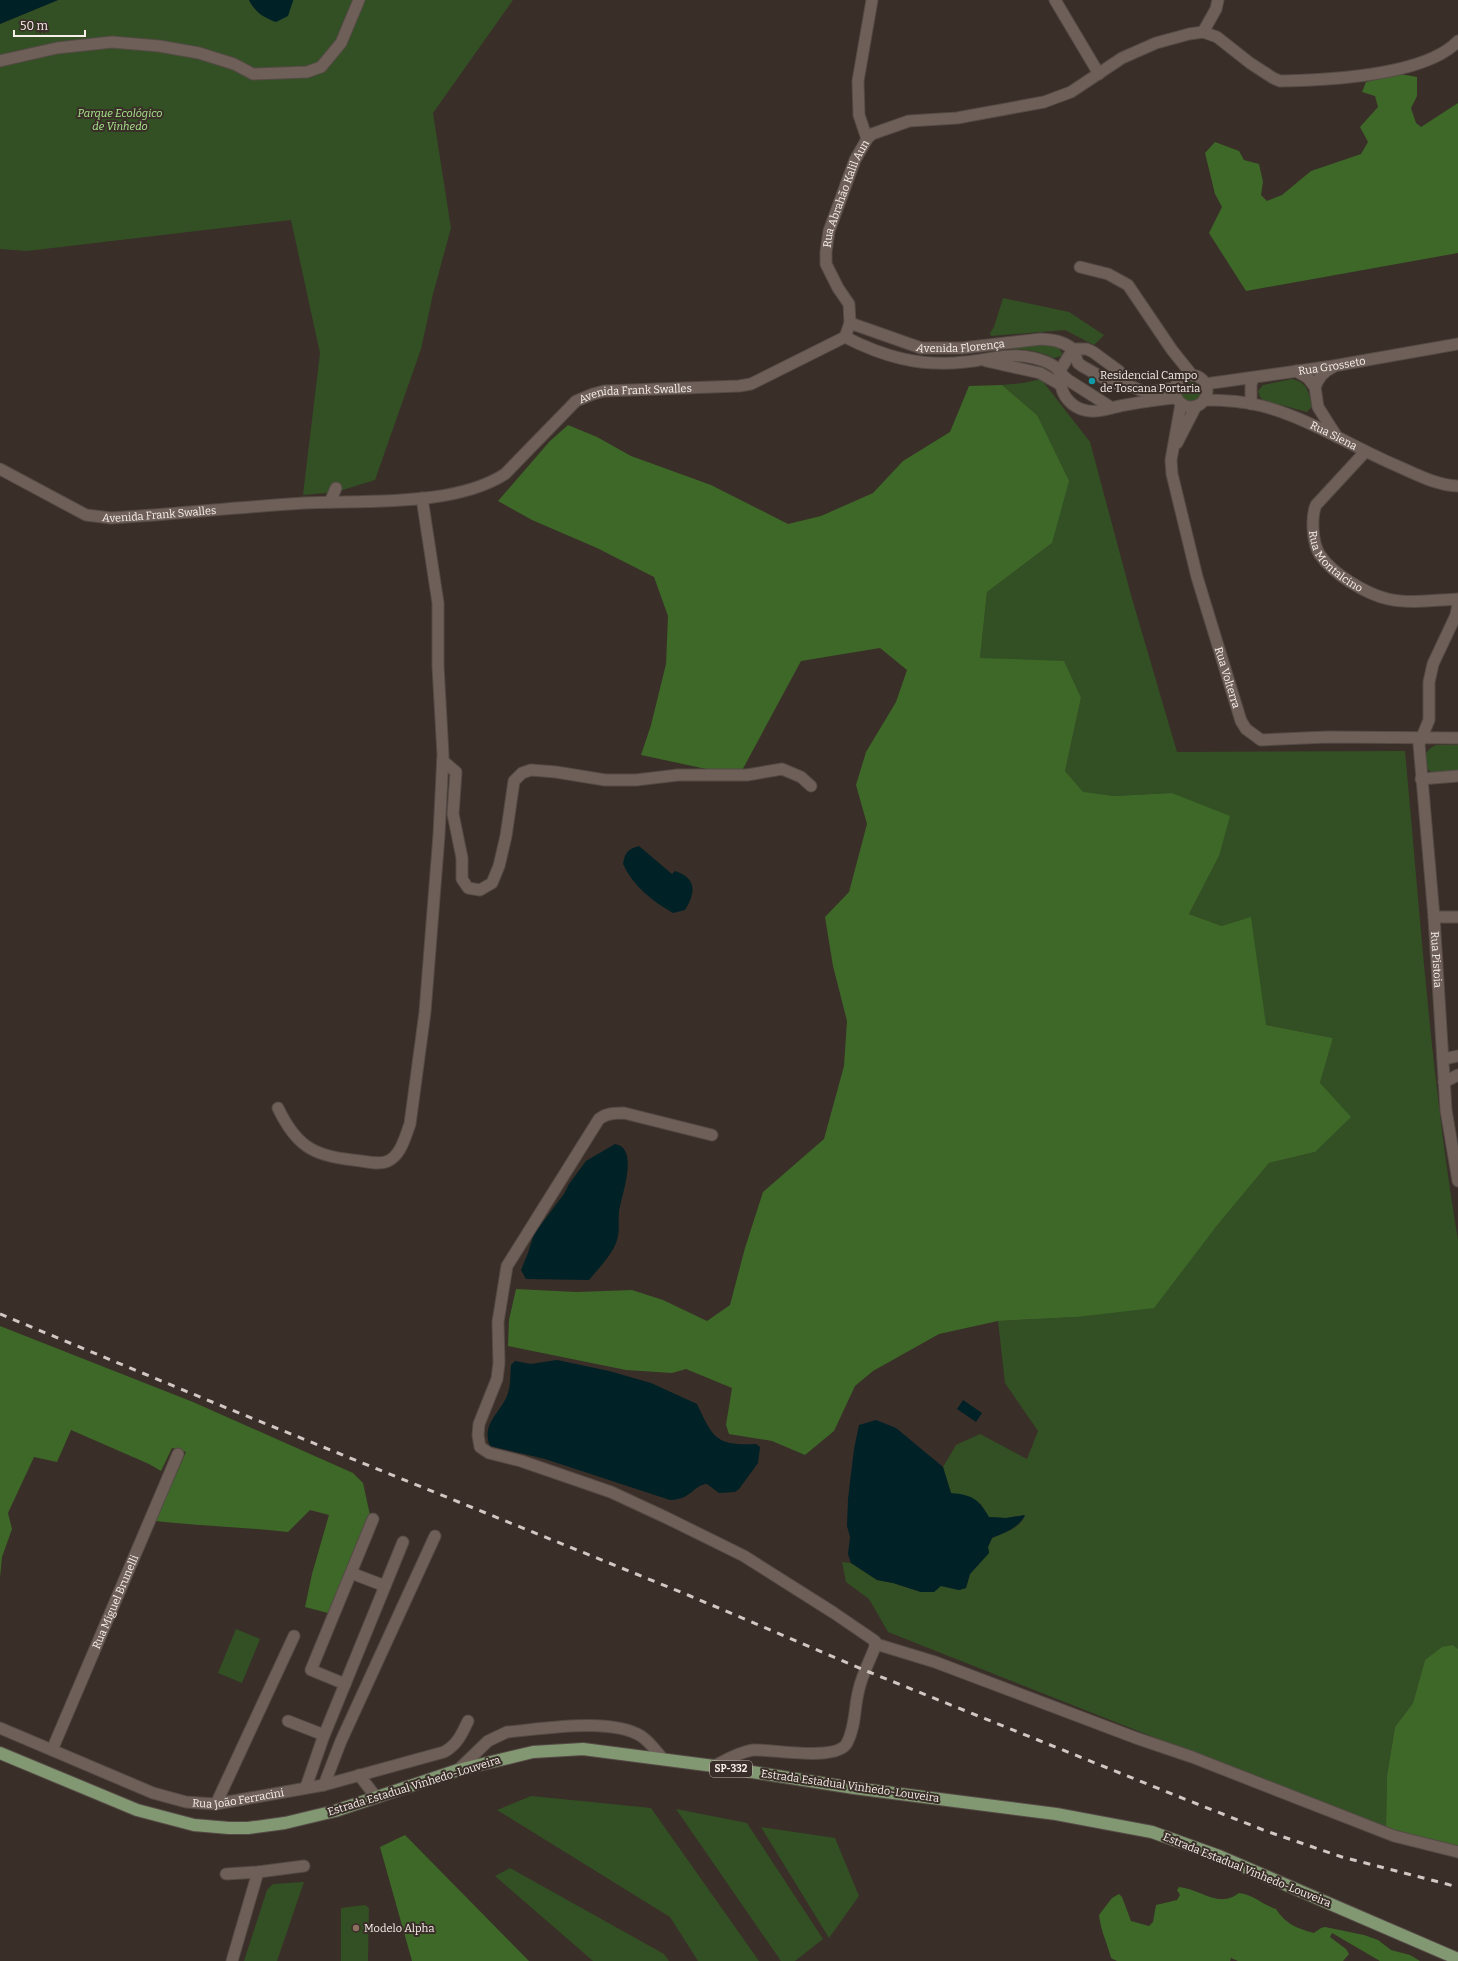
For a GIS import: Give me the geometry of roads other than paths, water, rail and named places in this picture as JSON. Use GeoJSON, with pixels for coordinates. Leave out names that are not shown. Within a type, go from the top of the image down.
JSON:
{"type":"FeatureCollection","features":[{"type":"Feature","properties":{"kind":"main road","name":"Estrada Estadual Vinhedo-Louveira"},"geometry":{"type":"LineString","coordinates":[[0,1753],[137,1810],[173,1821],[212,1827],[248,1828],[285,1823],[334,1810],[458,1770],[516,1755],[567,1749],[663,1759],[854,1788],[1056,1814],[1152,1832],[1219,1856],[1458,1958]]}},
{"type":"Feature","properties":{"kind":"street"},"geometry":{"type":"LineString","coordinates":[[0,61],[56,48],[112,42],[158,46],[199,53],[234,64],[253,74],[307,72],[321,67],[341,43],[359,0]]}},
{"type":"Feature","properties":{"kind":"street"},"geometry":{"type":"LineString","coordinates":[[867,140],[859,115],[858,81],[872,0]]}},
{"type":"Feature","properties":{"kind":"street"},"geometry":{"type":"LineString","coordinates":[[1055,0],[1099,74]]}},
{"type":"Feature","properties":{"kind":"street"},"geometry":{"type":"LineString","coordinates":[[1218,0],[1216,9],[1203,32],[1217,37],[1250,63],[1280,81],[1354,76],[1413,66],[1431,60],[1458,41]]}},
{"type":"Feature","properties":{"kind":"street","name":"Rua Abrahão Kalil Aun"},"geometry":{"type":"LineString","coordinates":[[845,337],[850,322],[849,304],[838,288],[826,264],[826,252],[829,231],[855,160],[872,134],[909,121],[957,118],[1044,102],[1071,92],[1122,58],[1156,43],[1189,34],[1203,32]]}},
{"type":"Feature","properties":{"kind":"street"},"geometry":{"type":"LineString","coordinates":[[1080,267],[1108,274],[1128,284],[1172,350],[1192,375],[1197,376],[1205,384],[1207,389],[1200,403],[1185,406],[1178,392],[1172,350]]}},
{"type":"Feature","properties":{"kind":"street","name":"Avenida Florença"},"geometry":{"type":"LineString","coordinates":[[850,322],[921,348],[962,348],[1041,339],[1064,342],[1073,349],[1087,349],[1106,360],[1119,371],[1128,385]]}},
{"type":"Feature","properties":{"kind":"street","name":"Avenida Florença"},"geometry":{"type":"LineString","coordinates":[[845,337],[878,352],[916,362],[937,364],[978,361],[1000,363],[1040,373],[1061,385]]}},
{"type":"Feature","properties":{"kind":"street","name":"Avenida Frank Swalles"},"geometry":{"type":"LineString","coordinates":[[0,469],[78,512],[96,517],[111,518],[330,502],[422,498],[466,492],[492,482],[505,474],[571,405],[593,394],[604,391],[751,384],[845,337]]}},
{"type":"Feature","properties":{"kind":"street","name":"Rua Grosseto"},"geometry":{"type":"LineString","coordinates":[[1205,384],[1333,366],[1458,344]]}},
{"type":"Feature","properties":{"kind":"street"},"geometry":{"type":"LineString","coordinates":[[916,362],[921,348]]}},
{"type":"Feature","properties":{"kind":"street"},"geometry":{"type":"LineString","coordinates":[[962,348],[962,362]]}},
{"type":"Feature","properties":{"kind":"street"},"geometry":{"type":"LineString","coordinates":[[1073,349],[1060,372],[1062,392],[1070,402],[1083,410],[1095,412],[1154,400],[1178,392],[1192,375]]}},
{"type":"Feature","properties":{"kind":"street"},"geometry":{"type":"LineString","coordinates":[[1073,349],[1078,363],[1112,383],[1128,385],[1145,392],[1178,392]]}},
{"type":"Feature","properties":{"kind":"street","name":"Avenida Florença"},"geometry":{"type":"LineString","coordinates":[[978,361],[1002,355],[1022,356],[1044,361],[1060,372],[1068,380],[1112,408]]}},
{"type":"Feature","properties":{"kind":"street"},"geometry":{"type":"LineString","coordinates":[[1315,387],[1319,377],[1333,366]]}},
{"type":"Feature","properties":{"kind":"street"},"geometry":{"type":"LineString","coordinates":[[1296,371],[1308,378],[1315,387],[1318,407],[1337,437]]}},
{"type":"Feature","properties":{"kind":"street"},"geometry":{"type":"LineString","coordinates":[[1251,404],[1251,384],[1253,378]]}},
{"type":"Feature","properties":{"kind":"street","name":"Rua Volterra"},"geometry":{"type":"LineString","coordinates":[[1178,392],[1172,474],[1196,577],[1241,721],[1246,729],[1260,740],[1328,737],[1458,738]]}},
{"type":"Feature","properties":{"kind":"street","name":"Rua Volterra"},"geometry":{"type":"LineString","coordinates":[[1173,450],[1200,403]]}},
{"type":"Feature","properties":{"kind":"street","name":"Rua Siena"},"geometry":{"type":"LineString","coordinates":[[1200,403],[1251,404],[1262,406],[1298,419],[1365,452],[1434,482],[1458,486]]}},
{"type":"Feature","properties":{"kind":"street"},"geometry":{"type":"LineString","coordinates":[[1298,419],[1314,414],[1318,407]]}},
{"type":"Feature","properties":{"kind":"street","name":"Rua Montalcino"},"geometry":{"type":"LineString","coordinates":[[1365,452],[1316,505],[1313,514],[1319,553],[1324,561],[1354,584],[1374,595],[1398,600],[1458,599]]}},
{"type":"Feature","properties":{"kind":"street"},"geometry":{"type":"LineString","coordinates":[[330,502],[336,488]]}},
{"type":"Feature","properties":{"kind":"street"},"geometry":{"type":"LineString","coordinates":[[278,1108],[293,1135],[302,1144],[318,1153],[348,1159],[382,1163],[389,1161],[404,1142],[410,1124],[425,1012],[439,835],[443,761],[438,666],[438,602],[422,498]]}},
{"type":"Feature","properties":{"kind":"street","name":"Rua Pistoia"},"geometry":{"type":"LineString","coordinates":[[1458,604],[1456,615],[1433,664],[1429,682],[1428,720],[1419,744],[1434,917],[1446,1110],[1458,1182]]}},
{"type":"Feature","properties":{"kind":"street"},"geometry":{"type":"LineString","coordinates":[[443,761],[456,772],[453,814],[462,858],[462,879],[468,888],[480,890],[492,883],[499,866],[506,836],[514,781],[522,773],[530,770],[556,772],[605,780],[636,780],[678,775],[746,775],[782,769],[801,778],[811,786]]}},
{"type":"Feature","properties":{"kind":"street"},"geometry":{"type":"LineString","coordinates":[[1421,779],[1458,776]]}},
{"type":"Feature","properties":{"kind":"street"},"geometry":{"type":"LineString","coordinates":[[1434,917],[1458,917]]}},
{"type":"Feature","properties":{"kind":"street"},"geometry":{"type":"LineString","coordinates":[[1443,1059],[1458,1056]]}},
{"type":"Feature","properties":{"kind":"street"},"geometry":{"type":"LineString","coordinates":[[1444,1082],[1458,1075]]}},
{"type":"Feature","properties":{"kind":"street"},"geometry":{"type":"LineString","coordinates":[[712,1135],[624,1113],[612,1113],[599,1119],[508,1266],[498,1322],[499,1363],[497,1379],[479,1424],[478,1444],[489,1453],[521,1461],[611,1492],[744,1556],[867,1634],[875,1641],[876,1644],[942,1664],[1136,1738],[1192,1757],[1394,1836],[1458,1852]]}},
{"type":"Feature","properties":{"kind":"street","name":"Rua Miguel Brunelli"},"geometry":{"type":"LineString","coordinates":[[52,1750],[178,1454]]}},
{"type":"Feature","properties":{"kind":"street"},"geometry":{"type":"LineString","coordinates":[[345,1684],[311,1670],[373,1519]]}},
{"type":"Feature","properties":{"kind":"street"},"geometry":{"type":"LineString","coordinates":[[324,1785],[338,1747],[435,1536]]}},
{"type":"Feature","properties":{"kind":"street"},"geometry":{"type":"LineString","coordinates":[[306,1787],[324,1736],[403,1542]]}},
{"type":"Feature","properties":{"kind":"street"},"geometry":{"type":"LineString","coordinates":[[351,1573],[385,1586]]}},
{"type":"Feature","properties":{"kind":"street"},"geometry":{"type":"LineString","coordinates":[[216,1804],[294,1636]]}},
{"type":"Feature","properties":{"kind":"street"},"geometry":{"type":"LineString","coordinates":[[714,1766],[742,1752],[754,1750],[822,1753],[836,1751],[842,1748],[846,1744],[852,1729],[859,1689],[876,1644]]}},
{"type":"Feature","properties":{"kind":"street"},"geometry":{"type":"LineString","coordinates":[[288,1721],[324,1736]]}},
{"type":"Feature","properties":{"kind":"street","name":"Rua João Ferracini"},"geometry":{"type":"LineString","coordinates":[[0,1728],[153,1792],[186,1802],[216,1804],[324,1785],[444,1752],[453,1747],[458,1741],[468,1721]]}},
{"type":"Feature","properties":{"kind":"street"},"geometry":{"type":"LineString","coordinates":[[458,1770],[496,1736],[507,1732],[582,1726],[617,1728],[632,1732],[648,1741],[663,1759]]}},
{"type":"Feature","properties":{"kind":"street"},"geometry":{"type":"LineString","coordinates":[[359,1775],[376,1797]]}},
{"type":"Feature","properties":{"kind":"street"},"geometry":{"type":"LineString","coordinates":[[226,1874],[258,1872],[304,1866]]}},
{"type":"Feature","properties":{"kind":"street"},"geometry":{"type":"LineString","coordinates":[[232,1961],[258,1872]]}},
{"type":"Feature","properties":{"kind":"water"},"geometry":{"type":"Polygon","coordinates":[[[0,0],[58,0],[0,24],[0,0]]]}},
{"type":"Feature","properties":{"kind":"water"},"geometry":{"type":"Polygon","coordinates":[[[249,0],[293,1],[288,16],[276,22],[260,14],[249,0]]]}},
{"type":"Feature","properties":{"kind":"water"},"geometry":{"type":"Polygon","coordinates":[[[639,846],[672,874],[675,871],[682,874],[691,882],[691,898],[685,910],[673,913],[651,898],[632,879],[623,864],[626,854],[632,848],[639,846]]]}},
{"type":"Feature","properties":{"kind":"water"},"geometry":{"type":"Polygon","coordinates":[[[615,1144],[622,1147],[626,1154],[628,1163],[619,1212],[618,1237],[609,1256],[589,1280],[526,1279],[521,1270],[534,1234],[564,1194],[569,1184],[586,1161],[615,1144]]]}},
{"type":"Feature","properties":{"kind":"water"},"geometry":{"type":"Polygon","coordinates":[[[557,1360],[609,1371],[651,1383],[697,1404],[707,1425],[718,1438],[732,1443],[756,1444],[760,1447],[758,1463],[739,1489],[735,1492],[719,1493],[707,1484],[698,1487],[683,1498],[670,1500],[545,1459],[490,1446],[488,1439],[489,1426],[507,1396],[510,1385],[511,1365],[515,1361],[531,1364],[557,1360]]]}},
{"type":"Feature","properties":{"kind":"water"},"geometry":{"type":"Polygon","coordinates":[[[963,1400],[982,1413],[976,1422],[957,1409],[963,1400]]]}},
{"type":"Feature","properties":{"kind":"water"},"geometry":{"type":"Polygon","coordinates":[[[876,1420],[896,1428],[943,1467],[951,1493],[969,1496],[974,1499],[989,1517],[1006,1518],[1025,1515],[1015,1527],[992,1538],[988,1547],[989,1553],[970,1574],[966,1588],[959,1590],[941,1586],[934,1592],[921,1592],[893,1583],[877,1580],[851,1563],[848,1554],[850,1537],[847,1526],[848,1499],[854,1449],[859,1425],[876,1420]]]}},
{"type":"Feature","properties":{"kind":"railway"},"geometry":{"type":"LineString","coordinates":[[0,1314],[217,1404],[688,1595],[869,1672],[1187,1800],[1266,1831],[1342,1857],[1458,1887]]}},
{"type":"Feature","properties":{"kind":"place","name":"Residencial Campo de Toscana Portaria"},"geometry":{"type":"Point","coordinates":[1092,381]}},
{"type":"Feature","properties":{"kind":"place","name":"Modelo Alpha"},"geometry":{"type":"Point","coordinates":[356,1928]}},
{"type":"Feature","properties":{"kind":"park label","name":"Parque Ecológico de Vinhedo"},"geometry":{"type":"Point","coordinates":[120,119]}}]}
